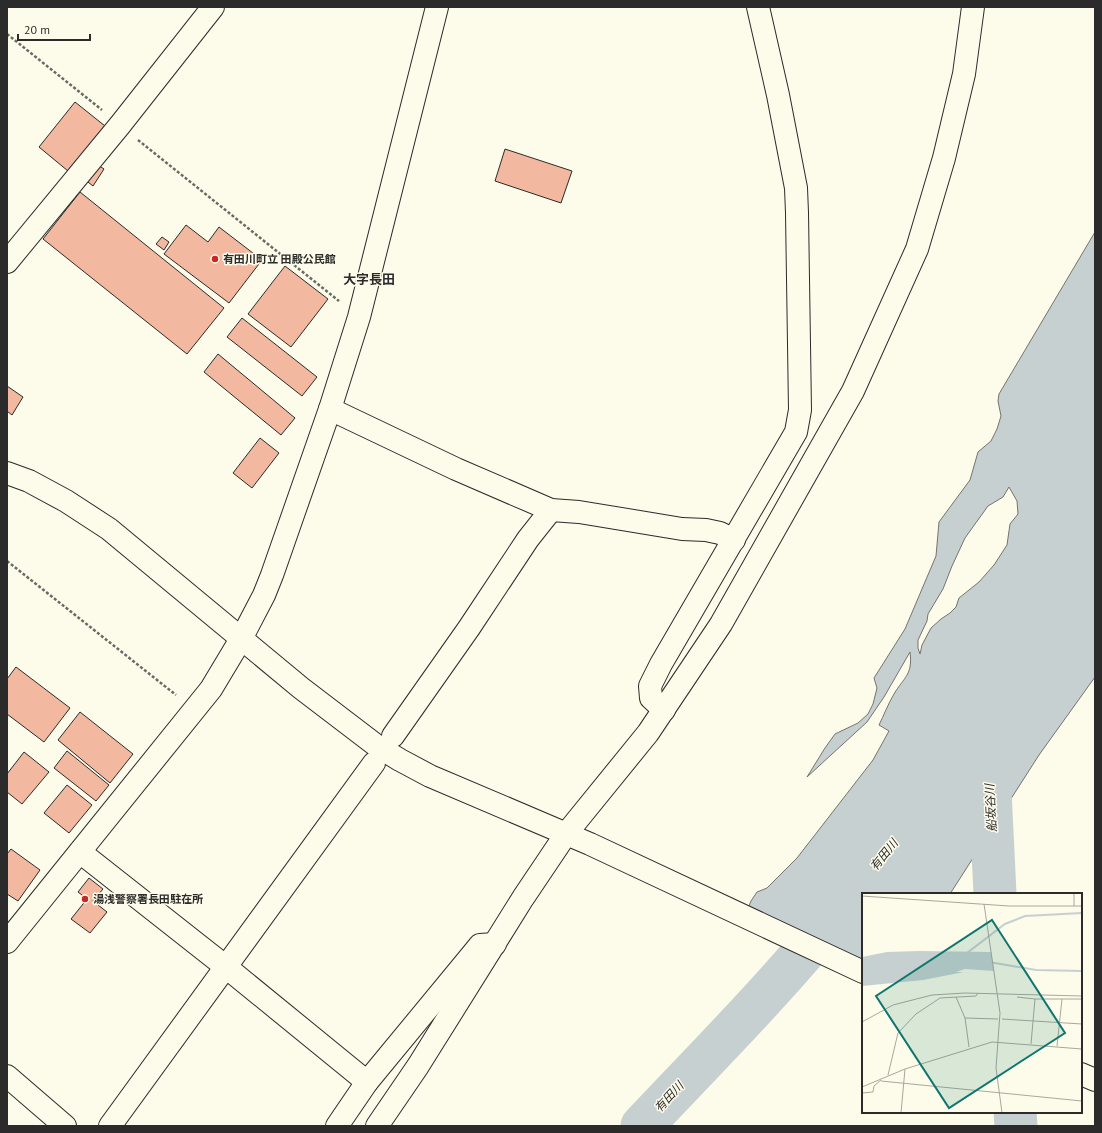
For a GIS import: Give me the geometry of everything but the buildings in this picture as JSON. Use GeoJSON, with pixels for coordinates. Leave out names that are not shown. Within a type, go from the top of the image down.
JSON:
{"type":"FeatureCollection","features":[{"type":"Feature","properties":{"kind":"street"},"geometry":{"type":"LineString","coordinates":[[7,262],[120,125],[213,7]]}},
{"type":"Feature","properties":{"kind":"street"},"geometry":{"type":"LineString","coordinates":[[7,942],[211,689],[262,600],[270,582],[330,409],[359,317],[437,7]]}},
{"type":"Feature","properties":{"kind":"street"},"geometry":{"type":"LineString","coordinates":[[664,710],[651,698],[650,686],[661,664],[796,432],[800,410],[798,213],[796,188],[778,95],[758,7]]}},
{"type":"Feature","properties":{"kind":"street"},"geometry":{"type":"LineString","coordinates":[[378,1126],[418,1066],[523,898],[566,834],[648,733],[722,624],[853,391],[917,249],[948,143],[964,74],[973,7]]}},
{"type":"Feature","properties":{"kind":"street"},"geometry":{"type":"LineString","coordinates":[[330,409],[456,469],[551,510],[579,512],[682,529],[706,530],[720,533],[734,540]]}},
{"type":"Feature","properties":{"kind":"street"},"geometry":{"type":"LineString","coordinates":[[7,473],[29,481],[109,529],[301,688],[377,746],[400,760],[430,776],[590,844],[862,972]]}},
{"type":"Feature","properties":{"kind":"street"},"geometry":{"type":"LineString","coordinates":[[394,736],[469,628],[528,539],[551,510]]}},
{"type":"Feature","properties":{"kind":"street"},"geometry":{"type":"LineString","coordinates":[[110,1126],[374,763]]}},
{"type":"Feature","properties":{"kind":"street"},"geometry":{"type":"LineString","coordinates":[[80,852],[226,967],[367,1082]]}},
{"type":"Feature","properties":{"kind":"street"},"geometry":{"type":"LineString","coordinates":[[337,1126],[367,1082],[480,945],[495,944]]}},
{"type":"Feature","properties":{"kind":"street"},"geometry":{"type":"LineString","coordinates":[[1082,1074],[1095,1080]]}},
{"type":"Feature","properties":{"kind":"street"},"geometry":{"type":"LineString","coordinates":[[7,1076],[65,1126]]}},
{"type":"Feature","properties":{"kind":"path"},"geometry":{"type":"LineString","coordinates":[[7,34],[359,317]]}},
{"type":"Feature","properties":{"kind":"path"},"geometry":{"type":"LineString","coordinates":[[7,561],[194,709]]}},
{"type":"Feature","properties":{"kind":"water"},"geometry":{"type":"Polygon","coordinates":[[[1095,232],[1095,677],[1039,755],[951,893],[862,893],[862,973],[744,918],[751,901],[757,892],[767,888],[797,858],[873,760],[889,731],[879,725],[892,698],[909,671],[911,660],[910,652],[884,697],[867,722],[807,777],[835,734],[858,723],[868,714],[873,704],[877,688],[874,678],[905,629],[936,556],[939,522],[970,480],[978,452],[991,441],[997,429],[1001,416],[998,401],[999,394],[1095,232]],[[1009,487],[1003,497],[988,506],[965,538],[943,589],[928,614],[927,621],[918,640],[920,654],[922,645],[931,628],[956,607],[959,598],[979,582],[994,565],[1007,545],[1010,524],[1018,514],[1017,501],[1009,487]]]}},
{"type":"Feature","properties":{"kind":"waterway","name":"船坂谷川"},"geometry":{"type":"LineString","coordinates":[[989,770],[995,893]]}},
{"type":"Feature","properties":{"kind":"waterway","name":"有田川"},"geometry":{"type":"LineString","coordinates":[[642,1126],[768,993],[839,910]]}},
{"type":"Feature","properties":{"kind":"waterway","name":"船坂谷川"},"geometry":{"type":"LineString","coordinates":[[1015,1113],[1016,1126]]}},
{"type":"Feature","properties":{"kind":"place","name":"有田川町立 田殿公民館"},"geometry":{"type":"Point","coordinates":[215,259]}},
{"type":"Feature","properties":{"kind":"place","name":"湯浅警察署長田駐在所"},"geometry":{"type":"Point","coordinates":[85,899]}},
{"type":"Feature","properties":{"kind":"district","name":"大字長田"},"geometry":{"type":"Point","coordinates":[369,279]}}]}
